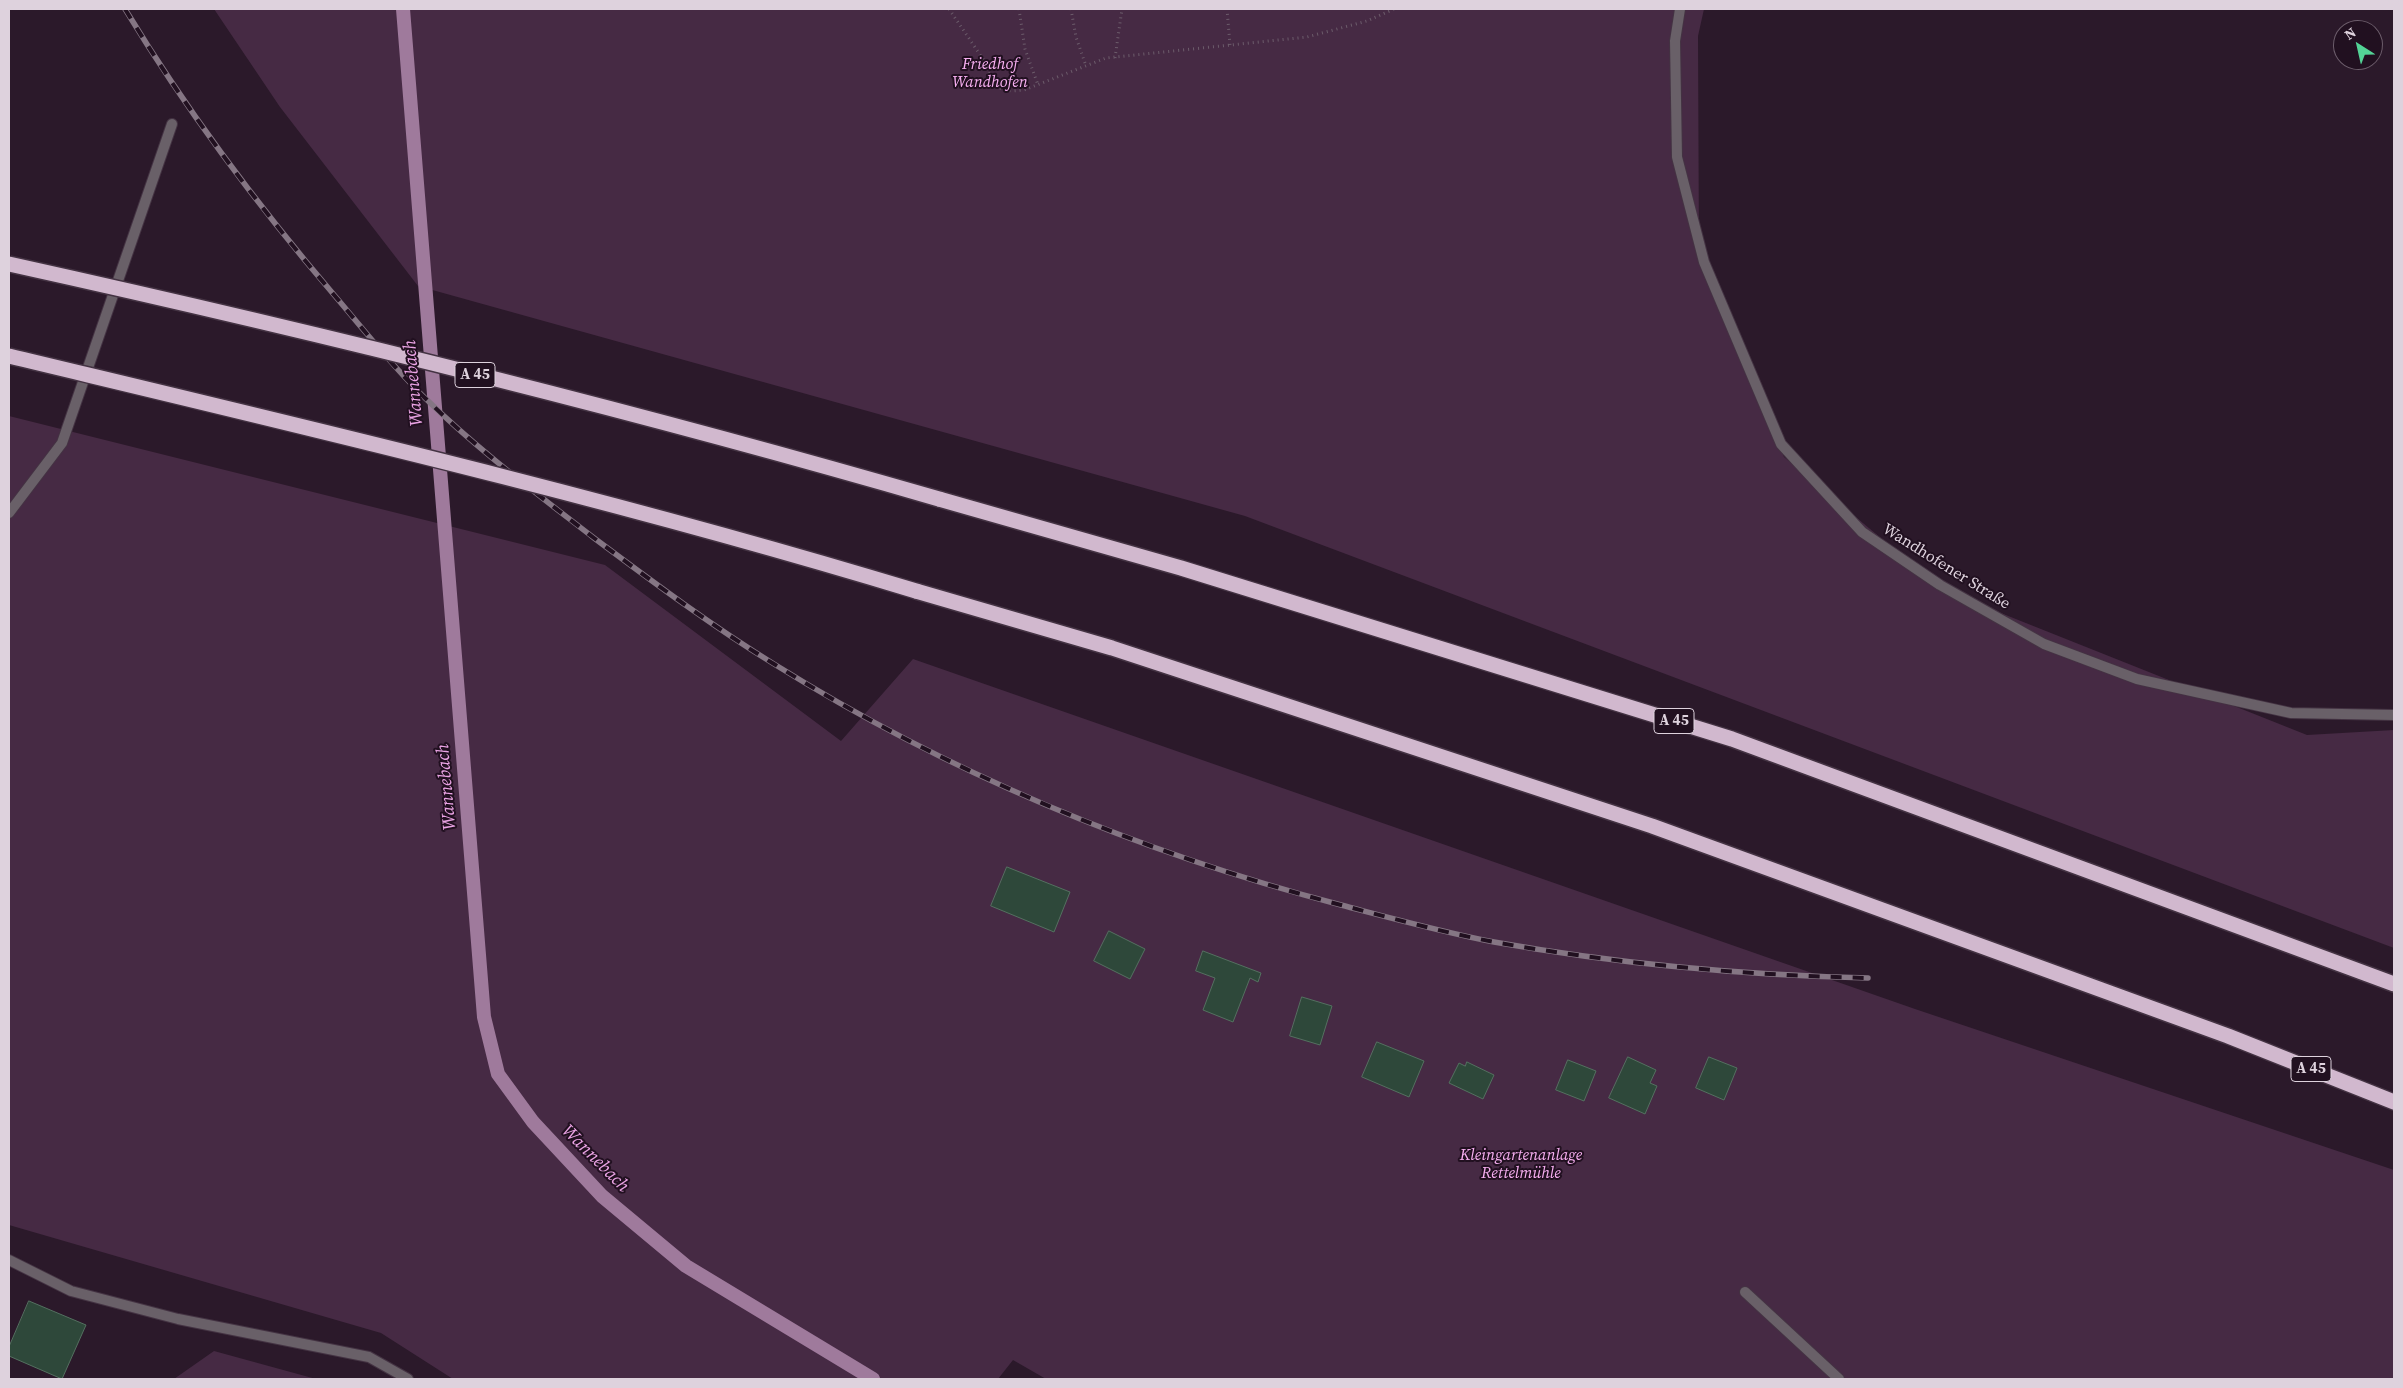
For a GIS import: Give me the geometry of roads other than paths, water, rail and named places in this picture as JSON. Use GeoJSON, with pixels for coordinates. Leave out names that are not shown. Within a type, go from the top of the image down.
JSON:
{"type":"FeatureCollection","features":[{"type":"Feature","properties":{"kind":"highway","name":"A 45"},"geometry":{"type":"LineString","coordinates":[[9,264],[222,311],[738,441],[1182,568],[1732,739],[2394,984]]}},
{"type":"Feature","properties":{"kind":"highway","name":"A 45"},"geometry":{"type":"LineString","coordinates":[[9,356],[390,447],[786,552],[1112,648],[1652,826],[2228,1036],[2394,1102]]}},
{"type":"Feature","properties":{"kind":"street","name":"Wandhofener Straße"},"geometry":{"type":"LineString","coordinates":[[1680,9],[1675,41],[1677,157],[1704,262],[1781,444],[1862,532],[1940,585],[2044,644],[2137,679],[2291,713],[2394,715]]}},
{"type":"Feature","properties":{"kind":"street"},"geometry":{"type":"LineString","coordinates":[[9,513],[62,443],[172,124]]}},
{"type":"Feature","properties":{"kind":"street"},"geometry":{"type":"LineString","coordinates":[[9,1260],[72,1291],[178,1319],[369,1357],[408,1379]]}},
{"type":"Feature","properties":{"kind":"street"},"geometry":{"type":"LineString","coordinates":[[1746,1292],[1839,1379]]}},
{"type":"Feature","properties":{"kind":"waterway","name":"Wannebach"},"geometry":{"type":"LineString","coordinates":[[403,9],[484,1017],[498,1074],[533,1122],[602,1196],[686,1266],[873,1379]]}},
{"type":"Feature","properties":{"kind":"railway"},"geometry":{"type":"LineString","coordinates":[[125,9],[173,84],[224,157],[306,262],[378,348],[425,398],[507,470],[638,571],[705,619],[840,704],[978,774],[1048,806],[1120,835],[1193,861],[1341,905],[1417,925],[1541,950],[1680,967],[1868,978]]}},
{"type":"Feature","properties":{"kind":"park label","name":"Friedhof Wandhofen"},"geometry":{"type":"Point","coordinates":[990,74]}},
{"type":"Feature","properties":{"kind":"park label","name":"Kleingartenanlage Rettelmühle"},"geometry":{"type":"Point","coordinates":[1521,1165]}}]}
